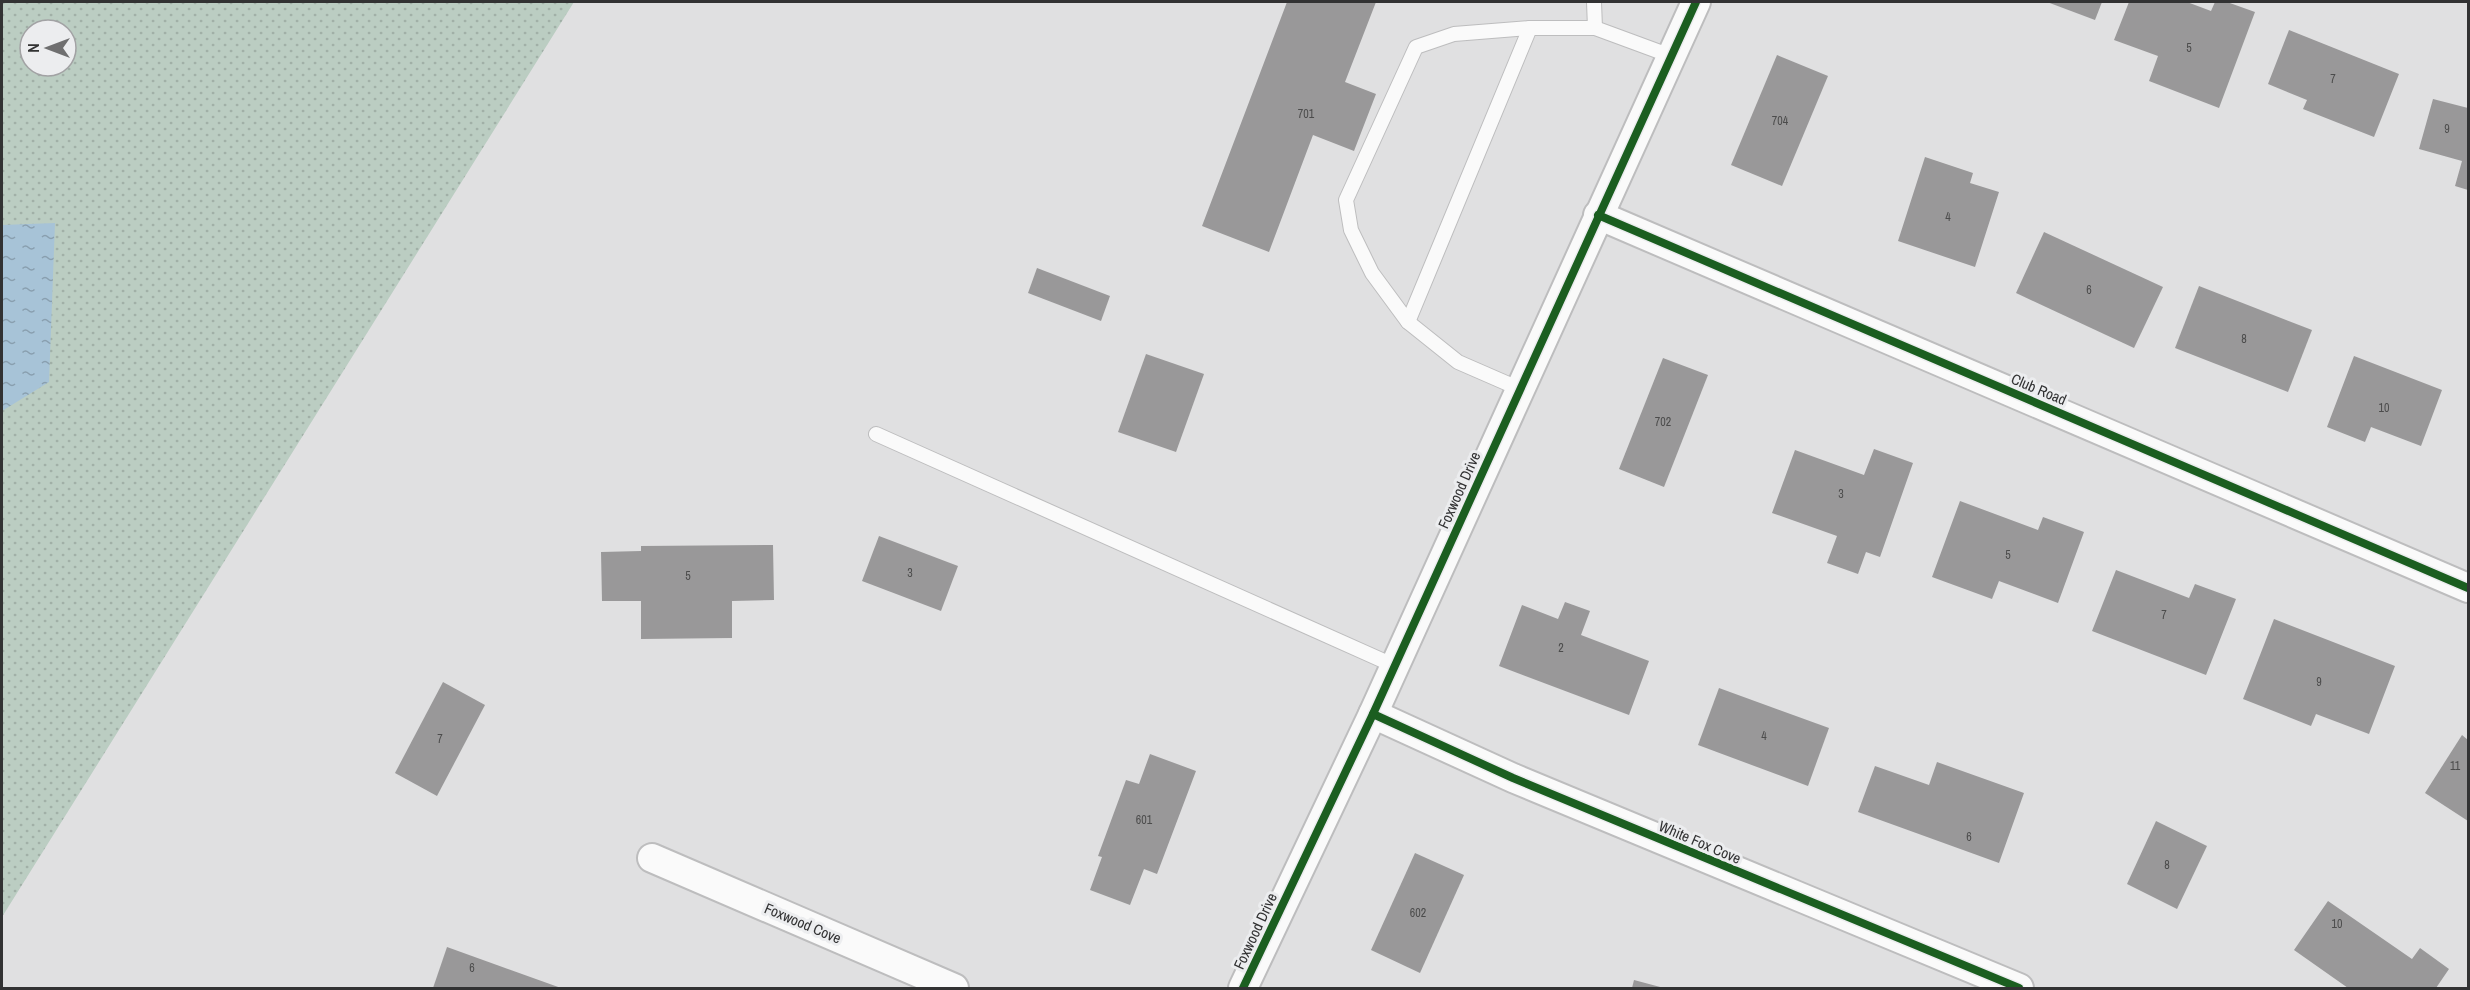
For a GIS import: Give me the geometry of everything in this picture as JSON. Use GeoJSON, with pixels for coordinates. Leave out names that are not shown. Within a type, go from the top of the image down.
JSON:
{"type":"FeatureCollection","features":[{"type":"Feature","properties":{"kind":"street","name":"Foxwood Drive"},"geometry":{"type":"LineString","coordinates":[[1243,988],[1373,714],[1696,2]]}},
{"type":"Feature","properties":{"kind":"street","name":"Club Road"},"geometry":{"type":"LineString","coordinates":[[1598,215],[2469,588]]}},
{"type":"Feature","properties":{"kind":"street","name":"White Fox Cove"},"geometry":{"type":"LineString","coordinates":[[1373,714],[1513,778],[2019,988]]}},
{"type":"Feature","properties":{"kind":"street","name":"Foxwood Cove"},"geometry":{"type":"LineString","coordinates":[[652,858],[954,988]]}},
{"type":"Feature","properties":{"kind":"lane"},"geometry":{"type":"LineString","coordinates":[[1594,2],[1595,28]]}},
{"type":"Feature","properties":{"kind":"lane"},"geometry":{"type":"LineString","coordinates":[[1408,322],[1530,28]]}},
{"type":"Feature","properties":{"kind":"lane"},"geometry":{"type":"LineString","coordinates":[[1520,389],[1458,362],[1408,322],[1372,273],[1351,230],[1346,200],[1416,47],[1454,34],[1530,28],[1595,28],[1671,56]]}},
{"type":"Feature","properties":{"kind":"lane"},"geometry":{"type":"LineString","coordinates":[[876,434],[1395,666]]}},
{"type":"Feature","properties":{"kind":"green space"},"geometry":{"type":"Polygon","coordinates":[[[2,2],[574,2],[2,917],[2,2]]]}},
{"type":"Feature","properties":{"kind":"water"},"geometry":{"type":"Polygon","coordinates":[[[55,223],[49,382],[2,411],[2,225],[55,223]]]}},
{"type":"Feature","properties":{"kind":"building"},"geometry":{"type":"Polygon","coordinates":[[[1287,2],[1376,2],[1345,82],[1376,94],[1354,151],[1313,135],[1269,252],[1202,226],[1287,2]]]}},
{"type":"Feature","properties":{"kind":"building"},"geometry":{"type":"Polygon","coordinates":[[[2047,2],[2102,2],[2095,20],[2047,2]]]}},
{"type":"Feature","properties":{"kind":"building"},"geometry":{"type":"Polygon","coordinates":[[[2129,2],[2187,2],[2211,11],[2215,2],[2227,2],[2255,12],[2219,108],[2149,81],[2158,56],[2114,40],[2129,2]]]}},
{"type":"Feature","properties":{"kind":"building"},"geometry":{"type":"Polygon","coordinates":[[[2289,30],[2399,74],[2374,137],[2303,109],[2307,100],[2268,84],[2289,30]]]}},
{"type":"Feature","properties":{"kind":"building"},"geometry":{"type":"Polygon","coordinates":[[[1777,55],[1828,76],[1782,186],[1731,165],[1777,55]]]}},
{"type":"Feature","properties":{"kind":"building"},"geometry":{"type":"Polygon","coordinates":[[[2433,99],[2468,108],[2468,190],[2455,186],[2462,161],[2419,149],[2433,99]]]}},
{"type":"Feature","properties":{"kind":"building"},"geometry":{"type":"Polygon","coordinates":[[[1925,157],[1973,173],[1970,183],[1999,192],[1975,267],[1898,241],[1925,157]]]}},
{"type":"Feature","properties":{"kind":"building"},"geometry":{"type":"Polygon","coordinates":[[[2044,232],[2163,287],[2134,348],[2016,293],[2044,232]]]}},
{"type":"Feature","properties":{"kind":"building"},"geometry":{"type":"Polygon","coordinates":[[[1037,268],[1110,296],[1101,321],[1028,293],[1037,268]]]}},
{"type":"Feature","properties":{"kind":"building"},"geometry":{"type":"Polygon","coordinates":[[[2199,286],[2312,330],[2288,392],[2175,348],[2199,286]]]}},
{"type":"Feature","properties":{"kind":"building"},"geometry":{"type":"Polygon","coordinates":[[[1146,354],[1204,374],[1176,452],[1118,432],[1146,354]]]}},
{"type":"Feature","properties":{"kind":"building"},"geometry":{"type":"Polygon","coordinates":[[[2354,356],[2442,390],[2421,446],[2371,427],[2365,442],[2327,427],[2354,356]]]}},
{"type":"Feature","properties":{"kind":"building"},"geometry":{"type":"Polygon","coordinates":[[[1663,358],[1708,375],[1664,487],[1619,469],[1663,358]]]}},
{"type":"Feature","properties":{"kind":"building"},"geometry":{"type":"Polygon","coordinates":[[[1874,449],[1913,463],[1880,557],[1866,552],[1858,574],[1827,563],[1837,536],[1772,513],[1795,450],[1864,475],[1874,449]]]}},
{"type":"Feature","properties":{"kind":"building"},"geometry":{"type":"Polygon","coordinates":[[[1960,501],[2038,530],[2043,517],[2084,532],[2058,603],[1999,581],[1992,599],[1932,577],[1960,501]]]}},
{"type":"Feature","properties":{"kind":"building"},"geometry":{"type":"Polygon","coordinates":[[[879,536],[958,566],[941,611],[862,581],[879,536]]]}},
{"type":"Feature","properties":{"kind":"building"},"geometry":{"type":"Polygon","coordinates":[[[773,545],[774,600],[732,601],[732,638],[641,639],[641,601],[602,601],[601,552],[641,551],[641,546],[773,545]]]}},
{"type":"Feature","properties":{"kind":"building"},"geometry":{"type":"Polygon","coordinates":[[[2116,570],[2189,598],[2195,584],[2236,599],[2206,675],[2092,631],[2116,570]]]}},
{"type":"Feature","properties":{"kind":"building"},"geometry":{"type":"Polygon","coordinates":[[[1565,602],[1590,611],[1581,635],[1649,661],[1629,715],[1499,666],[1522,605],[1558,619],[1565,602]]]}},
{"type":"Feature","properties":{"kind":"building"},"geometry":{"type":"Polygon","coordinates":[[[2274,619],[2395,666],[2369,734],[2316,714],[2311,726],[2243,699],[2274,619]]]}},
{"type":"Feature","properties":{"kind":"building"},"geometry":{"type":"Polygon","coordinates":[[[443,682],[485,705],[437,796],[395,773],[443,682]]]}},
{"type":"Feature","properties":{"kind":"building"},"geometry":{"type":"Polygon","coordinates":[[[1719,688],[1829,728],[1808,786],[1698,745],[1719,688]]]}},
{"type":"Feature","properties":{"kind":"building"},"geometry":{"type":"Polygon","coordinates":[[[2462,735],[2468,740],[2468,821],[2425,793],[2462,735]]]}},
{"type":"Feature","properties":{"kind":"building"},"geometry":{"type":"Polygon","coordinates":[[[1150,754],[1196,771],[1157,874],[1144,869],[1130,905],[1090,890],[1102,857],[1098,856],[1126,780],[1139,784],[1150,754]]]}},
{"type":"Feature","properties":{"kind":"building"},"geometry":{"type":"Polygon","coordinates":[[[1937,762],[2024,793],[1999,863],[1858,812],[1875,766],[1929,785],[1937,762]]]}},
{"type":"Feature","properties":{"kind":"building"},"geometry":{"type":"Polygon","coordinates":[[[2156,821],[2207,846],[2177,909],[2127,884],[2156,821]]]}},
{"type":"Feature","properties":{"kind":"building"},"geometry":{"type":"Polygon","coordinates":[[[1415,853],[1464,875],[1420,973],[1371,950],[1415,853]]]}},
{"type":"Feature","properties":{"kind":"building"},"geometry":{"type":"Polygon","coordinates":[[[2328,901],[2412,959],[2420,948],[2449,969],[2436,988],[2348,988],[2294,950],[2328,901]]]}},
{"type":"Feature","properties":{"kind":"building"},"geometry":{"type":"Polygon","coordinates":[[[447,947],[561,988],[433,988],[447,947]]]}},
{"type":"Feature","properties":{"kind":"building"},"geometry":{"type":"Polygon","coordinates":[[[1634,980],[1664,988],[1632,988],[1634,980]]]}},
{"type":"Feature","properties":{"kind":"cycle path"},"geometry":{"type":"LineString","coordinates":[[1243,988],[1373,714],[1696,2]]}},
{"type":"Feature","properties":{"kind":"cycle path"},"geometry":{"type":"LineString","coordinates":[[1598,215],[2468,588]]}},
{"type":"Feature","properties":{"kind":"cycle path"},"geometry":{"type":"LineString","coordinates":[[1373,714],[1513,778],[2019,988]]}}]}
